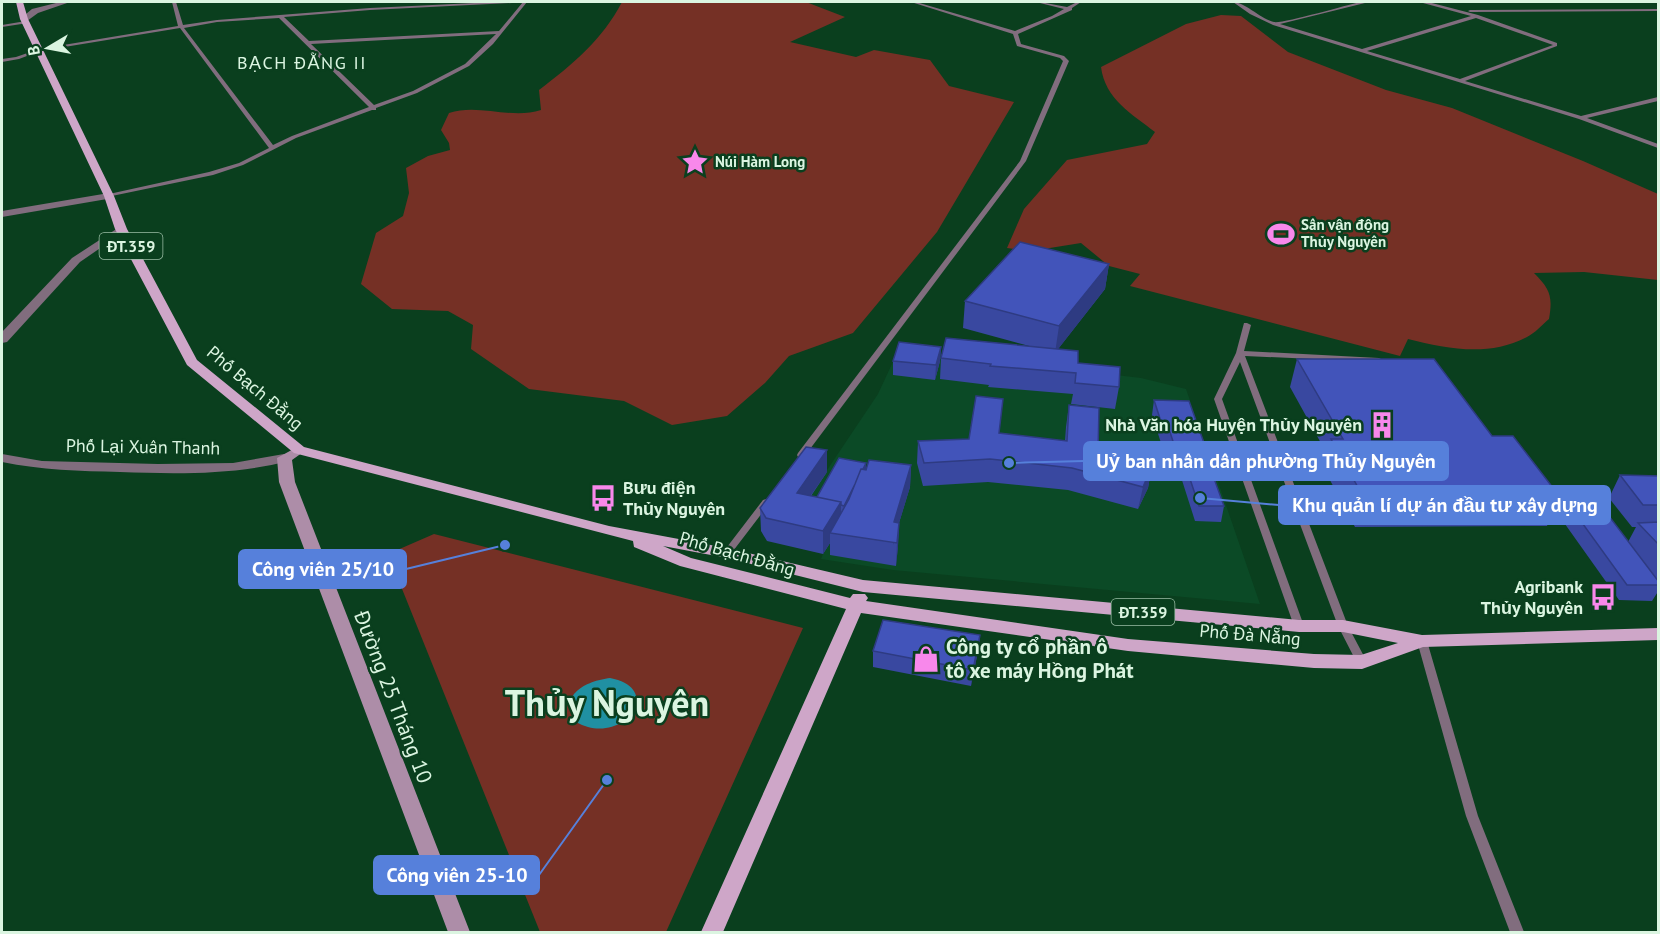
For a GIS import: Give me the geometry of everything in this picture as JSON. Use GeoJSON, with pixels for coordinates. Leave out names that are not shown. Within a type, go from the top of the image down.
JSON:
{"type":"FeatureCollection","features":[{"type":"Feature","properties":{"kind":"main road","name":"Phố Bạch Đằng"},"geometry":{"type":"LineString","coordinates":[[19,2],[25,20],[109,196],[121,229],[192,363],[292,454],[609,531],[727,553],[862,586]]}},
{"type":"Feature","properties":{"kind":"main road","name":"Đường 25 Tháng 10"},"geometry":{"type":"LineString","coordinates":[[292,454],[287,482],[459,933]]}},
{"type":"Feature","properties":{"kind":"main road","name":"Phố Bạch Đằng"},"geometry":{"type":"LineString","coordinates":[[609,531],[686,562],[857,606]]}},
{"type":"Feature","properties":{"kind":"main road","name":"Phố Đà Nẵng"},"geometry":{"type":"LineString","coordinates":[[862,586],[1299,626],[1343,626],[1422,641],[1659,634]]}},
{"type":"Feature","properties":{"kind":"main road"},"geometry":{"type":"LineString","coordinates":[[712,933],[857,606],[862,586]]}},
{"type":"Feature","properties":{"kind":"main road","name":"Phố Đà Nẵng"},"geometry":{"type":"LineString","coordinates":[[857,606],[1128,645],[1314,661],[1362,662],[1422,641]]}},
{"type":"Feature","properties":{"kind":"street"},"geometry":{"type":"LineString","coordinates":[[25,20],[35,11],[66,2]]}},
{"type":"Feature","properties":{"kind":"street"},"geometry":{"type":"LineString","coordinates":[[2,214],[109,196]]}},
{"type":"Feature","properties":{"kind":"street"},"geometry":{"type":"LineString","coordinates":[[2,339],[76,260],[121,229]]}},
{"type":"Feature","properties":{"kind":"street","name":"Phố Lại Xuân Thanh"},"geometry":{"type":"LineString","coordinates":[[2,458],[42,465],[158,469],[232,468],[292,454]]}},
{"type":"Feature","properties":{"kind":"lane"},"geometry":{"type":"LineString","coordinates":[[174,2],[180,25],[272,148]]}},
{"type":"Feature","properties":{"kind":"lane"},"geometry":{"type":"LineString","coordinates":[[2,60],[17,58],[39,50],[180,25],[280,15],[512,2]]}},
{"type":"Feature","properties":{"kind":"lane"},"geometry":{"type":"LineString","coordinates":[[109,196],[211,174],[241,164],[294,137],[415,92],[467,65],[500,33],[525,2]]}},
{"type":"Feature","properties":{"kind":"lane"},"geometry":{"type":"LineString","coordinates":[[913,2],[1015,33],[1070,9],[1078,2]]}},
{"type":"Feature","properties":{"kind":"lane"},"geometry":{"type":"LineString","coordinates":[[1042,2],[1070,9]]}},
{"type":"Feature","properties":{"kind":"lane"},"geometry":{"type":"LineString","coordinates":[[1234,2],[1252,14],[1275,24],[1581,118],[1659,146]]}},
{"type":"Feature","properties":{"kind":"lane"},"geometry":{"type":"LineString","coordinates":[[1275,24],[1363,2]]}},
{"type":"Feature","properties":{"kind":"lane"},"geometry":{"type":"LineString","coordinates":[[1425,2],[1476,16],[1550,42],[1555,46],[1458,81]]}},
{"type":"Feature","properties":{"kind":"lane"},"geometry":{"type":"LineString","coordinates":[[1459,11],[1659,10]]}},
{"type":"Feature","properties":{"kind":"lane"},"geometry":{"type":"LineString","coordinates":[[280,15],[374,109]]}},
{"type":"Feature","properties":{"kind":"lane"},"geometry":{"type":"LineString","coordinates":[[1360,51],[1476,16]]}},
{"type":"Feature","properties":{"kind":"lane"},"geometry":{"type":"LineString","coordinates":[[2,26],[25,20]]}},
{"type":"Feature","properties":{"kind":"lane"},"geometry":{"type":"LineString","coordinates":[[308,43],[500,33]]}},
{"type":"Feature","properties":{"kind":"lane"},"geometry":{"type":"LineString","coordinates":[[799,459],[1023,161],[1066,61],[1062,57],[1019,45],[1015,33]]}},
{"type":"Feature","properties":{"kind":"lane"},"geometry":{"type":"LineString","coordinates":[[1581,118],[1659,99]]}},
{"type":"Feature","properties":{"kind":"lane"},"geometry":{"type":"LineString","coordinates":[[1247,325],[1240,352],[1218,399],[1299,626]]}},
{"type":"Feature","properties":{"kind":"lane"},"geometry":{"type":"LineString","coordinates":[[1240,352],[1386,360]]}},
{"type":"Feature","properties":{"kind":"lane"},"geometry":{"type":"LineString","coordinates":[[1240,352],[1343,626],[1362,662]]}},
{"type":"Feature","properties":{"kind":"lane"},"geometry":{"type":"LineString","coordinates":[[1241,464],[1282,465]]}},
{"type":"Feature","properties":{"kind":"lane"},"geometry":{"type":"LineString","coordinates":[[727,553],[770,496]]}},
{"type":"Feature","properties":{"kind":"lane"},"geometry":{"type":"LineString","coordinates":[[1422,641],[1472,816],[1517,933]]}},
{"type":"Feature","properties":{"kind":"shaded area"},"geometry":{"type":"Polygon","coordinates":[[[622,2],[806,2],[845,17],[790,42],[856,57],[874,50],[930,60],[949,86],[1014,102],[937,232],[853,333],[789,356],[765,383],[727,416],[672,425],[624,401],[529,389],[471,349],[473,325],[448,311],[392,309],[361,284],[376,233],[403,216],[409,193],[406,168],[428,156],[450,150],[449,143],[441,130],[449,113],[472,110],[530,113],[541,110],[539,90],[564,71],[596,40],[622,2]]]}},
{"type":"Feature","properties":{"kind":"shaded area"},"geometry":{"type":"Polygon","coordinates":[[[1221,15],[1241,16],[1288,52],[1386,90],[1452,108],[1658,194],[1658,280],[1584,272],[1534,273],[1549,293],[1550,311],[1549,319],[1530,335],[1513,343],[1483,349],[1438,346],[1408,339],[1400,356],[1130,286],[1140,274],[1109,266],[1081,243],[1031,251],[1007,248],[1024,209],[1067,160],[1147,144],[1155,132],[1114,97],[1108,88],[1101,67],[1186,24],[1221,15]]]}},
{"type":"Feature","properties":{"kind":"shaded area"},"geometry":{"type":"Polygon","coordinates":[[[899,349],[1141,378],[1186,389],[1260,604],[893,570],[821,559],[823,554],[797,515],[878,394],[899,349]]]}},
{"type":"Feature","properties":{"kind":"shaded area"},"geometry":{"type":"Polygon","coordinates":[[[434,534],[803,628],[666,932],[540,932],[388,554],[434,534]]]}},
{"type":"Feature","properties":{"kind":"water"},"geometry":{"type":"Polygon","coordinates":[[[610,678],[627,684],[635,693],[636,704],[631,714],[622,722],[608,728],[593,728],[576,722],[571,712],[572,697],[592,682],[610,678]]]}},
{"type":"Feature","properties":{"kind":"building"},"geometry":{"type":"Polygon","coordinates":[[[1020,242],[1109,264],[1059,326],[965,301],[1020,242]]]}},
{"type":"Feature","properties":{"kind":"building"},"geometry":{"type":"Polygon","coordinates":[[[946,338],[1078,351],[1078,363],[1120,367],[1119,387],[1075,383],[1076,373],[990,366],[991,364],[941,358],[946,338]]]}},
{"type":"Feature","properties":{"kind":"building"},"geometry":{"type":"Polygon","coordinates":[[[899,342],[941,347],[936,365],[893,361],[899,342]]]}},
{"type":"Feature","properties":{"kind":"building","name":"Nhà Văn hóa Huyện Thủy Nguyên"},"geometry":{"type":"Polygon","coordinates":[[[1297,359],[1434,359],[1492,436],[1513,436],[1560,497],[1364,498],[1331,439],[1343,439],[1297,359]]]}},
{"type":"Feature","properties":{"kind":"building"},"geometry":{"type":"Polygon","coordinates":[[[976,396],[1003,399],[999,433],[1067,441],[1069,405],[1099,408],[1098,452],[1152,466],[1143,487],[1072,468],[990,459],[924,463],[918,441],[969,439],[976,396]]]}},
{"type":"Feature","properties":{"kind":"building"},"geometry":{"type":"Polygon","coordinates":[[[1154,400],[1189,401],[1209,457],[1178,457],[1170,432],[1163,428],[1154,400]]]}},
{"type":"Feature","properties":{"kind":"building"},"geometry":{"type":"Polygon","coordinates":[[[806,447],[827,450],[797,493],[841,502],[823,531],[766,518],[760,508],[806,447]]]}},
{"type":"Feature","properties":{"kind":"building"},"geometry":{"type":"Polygon","coordinates":[[[839,458],[866,463],[844,506],[841,502],[817,497],[839,458]]]}},
{"type":"Feature","properties":{"kind":"building"},"geometry":{"type":"Polygon","coordinates":[[[1183,458],[1207,459],[1224,506],[1199,506],[1183,458]]]}},
{"type":"Feature","properties":{"kind":"building"},"geometry":{"type":"Polygon","coordinates":[[[869,460],[911,465],[894,522],[899,523],[897,543],[830,533],[849,499],[861,469],[866,470],[869,460]]]}},
{"type":"Feature","properties":{"kind":"building"},"geometry":{"type":"Polygon","coordinates":[[[1620,475],[1659,476],[1659,505],[1643,505],[1620,475]]]}},
{"type":"Feature","properties":{"kind":"building"},"geometry":{"type":"Polygon","coordinates":[[[1562,495],[1593,495],[1659,585],[1627,585],[1562,495]]]}},
{"type":"Feature","properties":{"kind":"building"},"geometry":{"type":"Polygon","coordinates":[[[1659,522],[1659,545],[1638,523],[1659,522]]]}},
{"type":"Feature","properties":{"kind":"building"},"geometry":{"type":"Polygon","coordinates":[[[883,620],[980,635],[973,670],[873,651],[883,620]]]}},
{"type":"Feature","properties":{"kind":"place","name":"Núi Hàm Long"},"geometry":{"type":"Point","coordinates":[695,162]}},
{"type":"Feature","properties":{"kind":"place","name":"Sân vận động Thủy Nguyên"},"geometry":{"type":"Point","coordinates":[1281,234]}},
{"type":"Feature","properties":{"kind":"place","name":"Nhà Văn hóa Huyện Thủy Nguyên"},"geometry":{"type":"Point","coordinates":[1382,425]}},
{"type":"Feature","properties":{"kind":"place","name":"Uỷ ban nhân dân phường Thủy Nguyên"},"geometry":{"type":"Point","coordinates":[1009,463]}},
{"type":"Feature","properties":{"kind":"place","name":"Bưu điện Thủy Nguyên"},"geometry":{"type":"Point","coordinates":[603,498]}},
{"type":"Feature","properties":{"kind":"place","name":"Khu quản lí dự án đầu tư xây dựng"},"geometry":{"type":"Point","coordinates":[1200,498]}},
{"type":"Feature","properties":{"kind":"place","name":"Công viên 25/10"},"geometry":{"type":"Point","coordinates":[505,545]}},
{"type":"Feature","properties":{"kind":"place","name":"Agribank Thủy Nguyên"},"geometry":{"type":"Point","coordinates":[1603,597]}},
{"type":"Feature","properties":{"kind":"place","name":"Công ty cổ phần ô tô xe máy Hồng Phát"},"geometry":{"type":"Point","coordinates":[926,659]}},
{"type":"Feature","properties":{"kind":"place","name":"Công viên 25-10"},"geometry":{"type":"Point","coordinates":[607,780]}},
{"type":"Feature","properties":{"kind":"district","name":"BẠCH ĐẰNG II"},"geometry":{"type":"Point","coordinates":[302,63]}},
{"type":"Feature","properties":{"kind":"district","name":"Thủy Nguyên"},"geometry":{"type":"Point","coordinates":[607,703]}}]}
